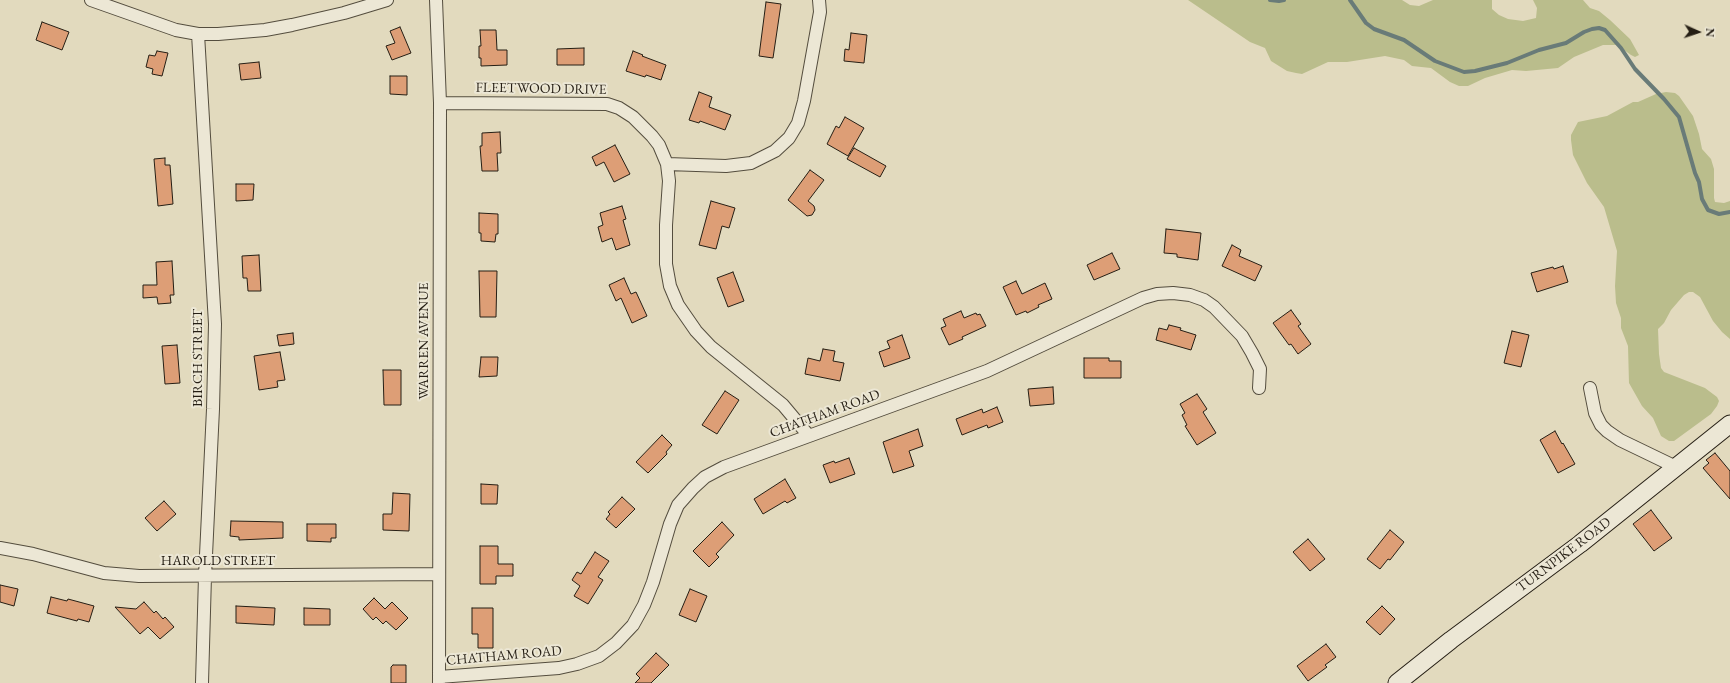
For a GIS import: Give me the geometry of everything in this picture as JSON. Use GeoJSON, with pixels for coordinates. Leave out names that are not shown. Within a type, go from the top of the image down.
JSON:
{"type":"FeatureCollection","features":[{"type":"Feature","properties":{"kind":"main road","name":"TURNPIKE ROAD"},"geometry":{"type":"LineString","coordinates":[[1397,683],[1450,640],[1580,544],[1730,424]]}},
{"type":"Feature","properties":{"kind":"street"},"geometry":{"type":"LineString","coordinates":[[91,0],[153,23],[198,34],[240,33],[265,30],[325,18],[387,0]]}},
{"type":"Feature","properties":{"kind":"street","name":"WARREN AVENUE"},"geometry":{"type":"LineString","coordinates":[[436,0],[440,103],[439,680]]}},
{"type":"Feature","properties":{"kind":"street"},"geometry":{"type":"LineString","coordinates":[[667,164],[726,166],[751,163],[769,155],[790,138],[798,123],[804,101],[820,10],[819,0]]}},
{"type":"Feature","properties":{"kind":"street","name":"BIRCH STREET"},"geometry":{"type":"LineString","coordinates":[[198,34],[215,324],[202,683]]}},
{"type":"Feature","properties":{"kind":"street","name":"FLEETWOOD DRIVE"},"geometry":{"type":"LineString","coordinates":[[440,103],[607,104],[626,112],[643,126],[659,145],[667,164],[669,181],[665,254],[668,278],[676,301],[684,316],[711,347],[783,405],[797,419],[809,436]]}},
{"type":"Feature","properties":{"kind":"street","name":"CHATHAM ROAD"},"geometry":{"type":"LineString","coordinates":[[439,680],[559,668],[577,664],[599,656],[616,643],[633,625],[644,605],[653,582],[670,524],[678,505],[705,477],[724,468],[809,436],[987,371],[1071,330],[1144,298],[1157,294],[1173,292],[1190,295],[1204,300],[1242,336],[1260,369],[1259,388]]}},
{"type":"Feature","properties":{"kind":"street"},"geometry":{"type":"LineString","coordinates":[[1590,388],[1595,413],[1601,425],[1607,431],[1620,440],[1676,467]]}},
{"type":"Feature","properties":{"kind":"street","name":"HAROLD STREET"},"geometry":{"type":"LineString","coordinates":[[0,548],[33,554],[95,571],[138,576],[439,574]]}},
{"type":"Feature","properties":{"kind":"green space"},"geometry":{"type":"Polygon","coordinates":[[[1188,0],[1402,0],[1410,5],[1419,6],[1433,0],[1492,0],[1492,9],[1499,15],[1508,19],[1523,21],[1536,18],[1537,8],[1533,0],[1583,0],[1590,8],[1599,11],[1610,20],[1630,39],[1639,55],[1635,57],[1617,45],[1603,45],[1574,57],[1558,68],[1526,71],[1512,70],[1485,78],[1468,86],[1459,86],[1450,82],[1431,68],[1412,66],[1404,60],[1385,56],[1347,62],[1328,62],[1302,74],[1287,71],[1271,61],[1265,48],[1250,42],[1188,0]]]}},
{"type":"Feature","properties":{"kind":"green space"},"geometry":{"type":"Polygon","coordinates":[[[1666,92],[1675,93],[1679,96],[1693,116],[1702,149],[1711,159],[1714,169],[1715,202],[1724,203],[1730,201],[1730,339],[1713,321],[1700,297],[1693,292],[1689,292],[1684,295],[1671,310],[1664,323],[1658,329],[1659,354],[1661,368],[1664,372],[1705,388],[1717,397],[1719,401],[1711,414],[1674,441],[1669,441],[1661,436],[1653,418],[1642,406],[1629,383],[1628,346],[1621,328],[1621,318],[1616,303],[1615,286],[1617,251],[1604,207],[1587,183],[1573,155],[1571,140],[1571,135],[1578,122],[1607,116],[1633,102],[1638,102],[1656,94],[1666,92]]]}},
{"type":"Feature","properties":{"kind":"building"},"geometry":{"type":"Polygon","coordinates":[[[766,2],[781,4],[773,58],[759,56],[766,2]]]}},
{"type":"Feature","properties":{"kind":"building"},"geometry":{"type":"Polygon","coordinates":[[[42,22],[69,32],[62,50],[36,40],[42,22]]]}},
{"type":"Feature","properties":{"kind":"building"},"geometry":{"type":"Polygon","coordinates":[[[400,27],[411,53],[392,60],[386,46],[395,43],[390,31],[400,27]]]}},
{"type":"Feature","properties":{"kind":"building"},"geometry":{"type":"Polygon","coordinates":[[[480,30],[496,30],[497,50],[507,50],[507,65],[481,66],[481,58],[479,58],[479,46],[481,46],[480,30]]]}},
{"type":"Feature","properties":{"kind":"building"},"geometry":{"type":"Polygon","coordinates":[[[851,33],[867,35],[864,63],[844,61],[845,49],[849,50],[851,33]]]}},
{"type":"Feature","properties":{"kind":"building"},"geometry":{"type":"Polygon","coordinates":[[[584,48],[584,65],[557,65],[557,49],[584,48]]]}},
{"type":"Feature","properties":{"kind":"building"},"geometry":{"type":"Polygon","coordinates":[[[157,51],[168,53],[162,76],[152,74],[153,69],[146,67],[149,55],[155,56],[157,51]]]}},
{"type":"Feature","properties":{"kind":"building"},"geometry":{"type":"Polygon","coordinates":[[[633,51],[666,65],[661,80],[626,71],[633,51]]]}},
{"type":"Feature","properties":{"kind":"building"},"geometry":{"type":"Polygon","coordinates":[[[259,62],[261,78],[241,80],[239,64],[259,62]]]}},
{"type":"Feature","properties":{"kind":"building"},"geometry":{"type":"Polygon","coordinates":[[[390,76],[407,76],[407,95],[390,94],[390,76]]]}},
{"type":"Feature","properties":{"kind":"building"},"geometry":{"type":"Polygon","coordinates":[[[699,92],[712,97],[709,107],[731,115],[725,130],[700,121],[699,123],[689,120],[699,92]]]}},
{"type":"Feature","properties":{"kind":"building"},"geometry":{"type":"Polygon","coordinates":[[[845,117],[864,128],[848,156],[827,144],[836,126],[839,128],[845,117]]]}},
{"type":"Feature","properties":{"kind":"building"},"geometry":{"type":"Polygon","coordinates":[[[500,132],[501,153],[497,153],[498,171],[482,171],[480,146],[482,146],[482,133],[500,132]]]}},
{"type":"Feature","properties":{"kind":"building"},"geometry":{"type":"Polygon","coordinates":[[[615,145],[630,174],[614,182],[604,162],[596,166],[592,157],[615,145]]]}},
{"type":"Feature","properties":{"kind":"building"},"geometry":{"type":"Polygon","coordinates":[[[854,148],[886,166],[880,177],[847,159],[854,148]]]}},
{"type":"Feature","properties":{"kind":"building"},"geometry":{"type":"Polygon","coordinates":[[[165,158],[165,165],[170,165],[173,204],[158,206],[154,159],[165,158]]]}},
{"type":"Feature","properties":{"kind":"building"},"geometry":{"type":"Polygon","coordinates":[[[810,170],[824,180],[808,201],[814,206],[815,210],[812,215],[807,216],[788,200],[810,170]]]}},
{"type":"Feature","properties":{"kind":"building"},"geometry":{"type":"Polygon","coordinates":[[[236,184],[254,184],[253,200],[236,201],[236,184]]]}},
{"type":"Feature","properties":{"kind":"building"},"geometry":{"type":"Polygon","coordinates":[[[711,201],[735,208],[729,228],[722,226],[716,249],[699,245],[711,201]]]}},
{"type":"Feature","properties":{"kind":"building"},"geometry":{"type":"Polygon","coordinates":[[[622,206],[626,219],[623,220],[630,245],[616,250],[612,238],[602,242],[598,227],[603,225],[600,213],[622,206]]]}},
{"type":"Feature","properties":{"kind":"building"},"geometry":{"type":"Polygon","coordinates":[[[479,213],[498,214],[498,234],[496,234],[495,242],[481,241],[481,233],[479,233],[479,213]]]}},
{"type":"Feature","properties":{"kind":"building"},"geometry":{"type":"Polygon","coordinates":[[[1166,229],[1201,233],[1198,260],[1177,257],[1177,254],[1164,253],[1166,229]]]}},
{"type":"Feature","properties":{"kind":"building"},"geometry":{"type":"Polygon","coordinates":[[[1232,245],[1241,250],[1239,256],[1262,266],[1255,281],[1222,266],[1232,245]]]}},
{"type":"Feature","properties":{"kind":"building"},"geometry":{"type":"Polygon","coordinates":[[[1112,253],[1120,269],[1094,280],[1087,265],[1112,253]]]}},
{"type":"Feature","properties":{"kind":"building"},"geometry":{"type":"Polygon","coordinates":[[[259,255],[261,291],[248,291],[247,278],[243,278],[242,256],[259,255]]]}},
{"type":"Feature","properties":{"kind":"building"},"geometry":{"type":"Polygon","coordinates":[[[172,261],[174,295],[170,295],[171,303],[158,304],[157,297],[143,298],[143,285],[157,285],[156,262],[172,261]]]}},
{"type":"Feature","properties":{"kind":"building"},"geometry":{"type":"Polygon","coordinates":[[[1563,266],[1568,282],[1537,292],[1531,273],[1563,266]]]}},
{"type":"Feature","properties":{"kind":"building"},"geometry":{"type":"Polygon","coordinates":[[[479,271],[497,271],[496,317],[480,317],[479,271]]]}},
{"type":"Feature","properties":{"kind":"building"},"geometry":{"type":"Polygon","coordinates":[[[733,272],[744,301],[728,307],[717,278],[733,272]]]}},
{"type":"Feature","properties":{"kind":"building"},"geometry":{"type":"Polygon","coordinates":[[[624,278],[631,294],[636,292],[647,316],[632,323],[621,298],[616,301],[609,285],[624,278]]]}},
{"type":"Feature","properties":{"kind":"building"},"geometry":{"type":"Polygon","coordinates":[[[1016,281],[1022,294],[1045,283],[1052,299],[1038,305],[1039,307],[1027,313],[1026,311],[1016,315],[1003,287],[1016,281]]]}},
{"type":"Feature","properties":{"kind":"building"},"geometry":{"type":"Polygon","coordinates":[[[1291,310],[1301,324],[1298,326],[1311,344],[1298,354],[1291,344],[1289,345],[1273,323],[1291,310]]]}},
{"type":"Feature","properties":{"kind":"building"},"geometry":{"type":"Polygon","coordinates":[[[961,311],[964,318],[976,313],[977,315],[980,314],[986,326],[949,345],[941,328],[946,326],[943,319],[961,311]]]}},
{"type":"Feature","properties":{"kind":"building"},"geometry":{"type":"Polygon","coordinates":[[[1169,325],[1181,328],[1180,330],[1196,335],[1191,350],[1156,340],[1159,328],[1167,330],[1169,325]]]}},
{"type":"Feature","properties":{"kind":"building"},"geometry":{"type":"Polygon","coordinates":[[[1512,331],[1529,335],[1521,367],[1504,363],[1512,331]]]}},
{"type":"Feature","properties":{"kind":"building"},"geometry":{"type":"Polygon","coordinates":[[[293,333],[294,344],[279,346],[277,335],[293,333]]]}},
{"type":"Feature","properties":{"kind":"building"},"geometry":{"type":"Polygon","coordinates":[[[902,335],[910,358],[884,367],[879,352],[890,348],[887,341],[902,335]]]}},
{"type":"Feature","properties":{"kind":"building"},"geometry":{"type":"Polygon","coordinates":[[[177,345],[180,383],[165,384],[162,346],[177,345]]]}},
{"type":"Feature","properties":{"kind":"building"},"geometry":{"type":"Polygon","coordinates":[[[823,349],[835,351],[833,361],[844,363],[840,381],[805,374],[808,358],[820,361],[823,349]]]}},
{"type":"Feature","properties":{"kind":"building"},"geometry":{"type":"Polygon","coordinates":[[[280,352],[285,380],[277,381],[278,387],[259,390],[254,356],[280,352]]]}},
{"type":"Feature","properties":{"kind":"building"},"geometry":{"type":"Polygon","coordinates":[[[481,357],[498,357],[497,376],[479,377],[481,357]]]}},
{"type":"Feature","properties":{"kind":"building"},"geometry":{"type":"Polygon","coordinates":[[[1084,358],[1109,358],[1109,361],[1121,361],[1121,378],[1084,378],[1084,358]]]}},
{"type":"Feature","properties":{"kind":"building"},"geometry":{"type":"Polygon","coordinates":[[[383,370],[401,370],[401,405],[384,405],[383,370]]]}},
{"type":"Feature","properties":{"kind":"building"},"geometry":{"type":"Polygon","coordinates":[[[1053,387],[1054,404],[1030,406],[1028,389],[1053,387]]]}},
{"type":"Feature","properties":{"kind":"building"},"geometry":{"type":"Polygon","coordinates":[[[725,391],[739,400],[717,434],[702,425],[725,391]]]}},
{"type":"Feature","properties":{"kind":"building"},"geometry":{"type":"Polygon","coordinates":[[[1197,394],[1207,409],[1203,412],[1216,433],[1197,445],[1185,426],[1187,425],[1182,415],[1185,413],[1180,404],[1197,394]]]}},
{"type":"Feature","properties":{"kind":"building"},"geometry":{"type":"Polygon","coordinates":[[[997,407],[1003,422],[988,428],[987,425],[962,435],[956,419],[982,409],[983,413],[997,407]]]}},
{"type":"Feature","properties":{"kind":"building"},"geometry":{"type":"Polygon","coordinates":[[[918,429],[923,446],[909,451],[914,466],[893,473],[883,442],[918,429]]]}},
{"type":"Feature","properties":{"kind":"building"},"geometry":{"type":"Polygon","coordinates":[[[1555,431],[1575,464],[1558,473],[1540,440],[1555,431]]]}},
{"type":"Feature","properties":{"kind":"building"},"geometry":{"type":"Polygon","coordinates":[[[662,435],[672,445],[666,452],[667,454],[648,473],[636,462],[662,435]]]}},
{"type":"Feature","properties":{"kind":"building"},"geometry":{"type":"Polygon","coordinates":[[[1715,453],[1730,471],[1730,499],[1703,468],[1709,463],[1706,460],[1715,453]]]}},
{"type":"Feature","properties":{"kind":"building"},"geometry":{"type":"Polygon","coordinates":[[[849,458],[855,474],[830,483],[823,465],[849,458]]]}},
{"type":"Feature","properties":{"kind":"building"},"geometry":{"type":"Polygon","coordinates":[[[785,479],[796,498],[787,503],[785,501],[763,514],[754,499],[785,479]]]}},
{"type":"Feature","properties":{"kind":"building"},"geometry":{"type":"Polygon","coordinates":[[[481,484],[498,485],[497,504],[481,504],[481,484]]]}},
{"type":"Feature","properties":{"kind":"building"},"geometry":{"type":"Polygon","coordinates":[[[393,493],[410,494],[409,531],[383,530],[383,514],[392,514],[393,493]]]}},
{"type":"Feature","properties":{"kind":"building"},"geometry":{"type":"Polygon","coordinates":[[[622,497],[635,509],[616,528],[606,519],[610,514],[608,512],[622,497]]]}},
{"type":"Feature","properties":{"kind":"building"},"geometry":{"type":"Polygon","coordinates":[[[164,501],[176,514],[157,531],[145,518],[164,501]]]}},
{"type":"Feature","properties":{"kind":"building"},"geometry":{"type":"Polygon","coordinates":[[[1651,510],[1672,538],[1654,551],[1633,524],[1651,510]]]}},
{"type":"Feature","properties":{"kind":"building"},"geometry":{"type":"Polygon","coordinates":[[[231,521],[283,522],[283,538],[239,540],[239,537],[230,536],[231,521]]]}},
{"type":"Feature","properties":{"kind":"building"},"geometry":{"type":"Polygon","coordinates":[[[722,522],[734,535],[716,554],[719,557],[709,567],[693,551],[722,522]]]}},
{"type":"Feature","properties":{"kind":"building"},"geometry":{"type":"Polygon","coordinates":[[[307,524],[336,524],[336,538],[331,538],[331,542],[307,541],[307,524]]]}},
{"type":"Feature","properties":{"kind":"building"},"geometry":{"type":"Polygon","coordinates":[[[1390,530],[1404,542],[1390,560],[1388,559],[1380,569],[1367,559],[1390,530]]]}},
{"type":"Feature","properties":{"kind":"building"},"geometry":{"type":"Polygon","coordinates":[[[1308,539],[1325,559],[1310,571],[1293,552],[1308,539]]]}},
{"type":"Feature","properties":{"kind":"building"},"geometry":{"type":"Polygon","coordinates":[[[480,546],[498,546],[498,564],[513,564],[513,576],[496,576],[496,584],[480,584],[480,546]]]}},
{"type":"Feature","properties":{"kind":"building"},"geometry":{"type":"Polygon","coordinates":[[[595,552],[609,561],[598,577],[603,580],[588,604],[574,596],[580,586],[572,580],[577,572],[581,574],[595,552]]]}},
{"type":"Feature","properties":{"kind":"building"},"geometry":{"type":"Polygon","coordinates":[[[0,585],[18,589],[14,606],[0,602],[0,585]]]}},
{"type":"Feature","properties":{"kind":"building"},"geometry":{"type":"Polygon","coordinates":[[[690,589],[707,596],[696,622],[679,615],[690,589]]]}},
{"type":"Feature","properties":{"kind":"building"},"geometry":{"type":"Polygon","coordinates":[[[51,597],[67,601],[68,599],[94,606],[89,622],[78,619],[77,621],[47,613],[51,597]]]}},
{"type":"Feature","properties":{"kind":"building"},"geometry":{"type":"Polygon","coordinates":[[[374,598],[385,609],[392,602],[408,618],[396,630],[386,621],[383,624],[376,617],[373,620],[363,609],[374,598]]]}},
{"type":"Feature","properties":{"kind":"building"},"geometry":{"type":"Polygon","coordinates":[[[144,602],[154,613],[156,611],[163,619],[165,617],[174,627],[160,639],[148,627],[140,634],[115,607],[136,609],[144,602]]]}},
{"type":"Feature","properties":{"kind":"building"},"geometry":{"type":"Polygon","coordinates":[[[236,606],[275,608],[274,625],[236,623],[236,606]]]}},
{"type":"Feature","properties":{"kind":"building"},"geometry":{"type":"Polygon","coordinates":[[[1382,606],[1395,619],[1380,635],[1366,622],[1382,606]]]}},
{"type":"Feature","properties":{"kind":"building"},"geometry":{"type":"Polygon","coordinates":[[[304,608],[330,609],[330,625],[304,625],[304,608]]]}},
{"type":"Feature","properties":{"kind":"building"},"geometry":{"type":"Polygon","coordinates":[[[472,608],[493,608],[493,648],[478,648],[478,634],[472,634],[472,608]]]}},
{"type":"Feature","properties":{"kind":"building"},"geometry":{"type":"Polygon","coordinates":[[[1326,644],[1336,657],[1325,665],[1327,667],[1308,681],[1297,666],[1326,644]]]}},
{"type":"Feature","properties":{"kind":"building"},"geometry":{"type":"Polygon","coordinates":[[[656,653],[669,665],[651,683],[635,683],[640,678],[636,674],[656,653]]]}},
{"type":"Feature","properties":{"kind":"building"},"geometry":{"type":"Polygon","coordinates":[[[393,665],[406,665],[406,683],[391,683],[391,667],[393,665]]]}},
{"type":"Feature","properties":{"kind":"waterway"},"geometry":{"type":"LineString","coordinates":[[1270,0],[1284,0]]}},
{"type":"Feature","properties":{"kind":"waterway"},"geometry":{"type":"LineString","coordinates":[[1350,0],[1366,23],[1374,29],[1404,40],[1435,61],[1464,72],[1475,71],[1507,63],[1539,50],[1566,43],[1592,29],[1599,28],[1605,30],[1621,48],[1635,69],[1679,117],[1699,182],[1702,199],[1708,210],[1719,214],[1730,212]]}}]}
